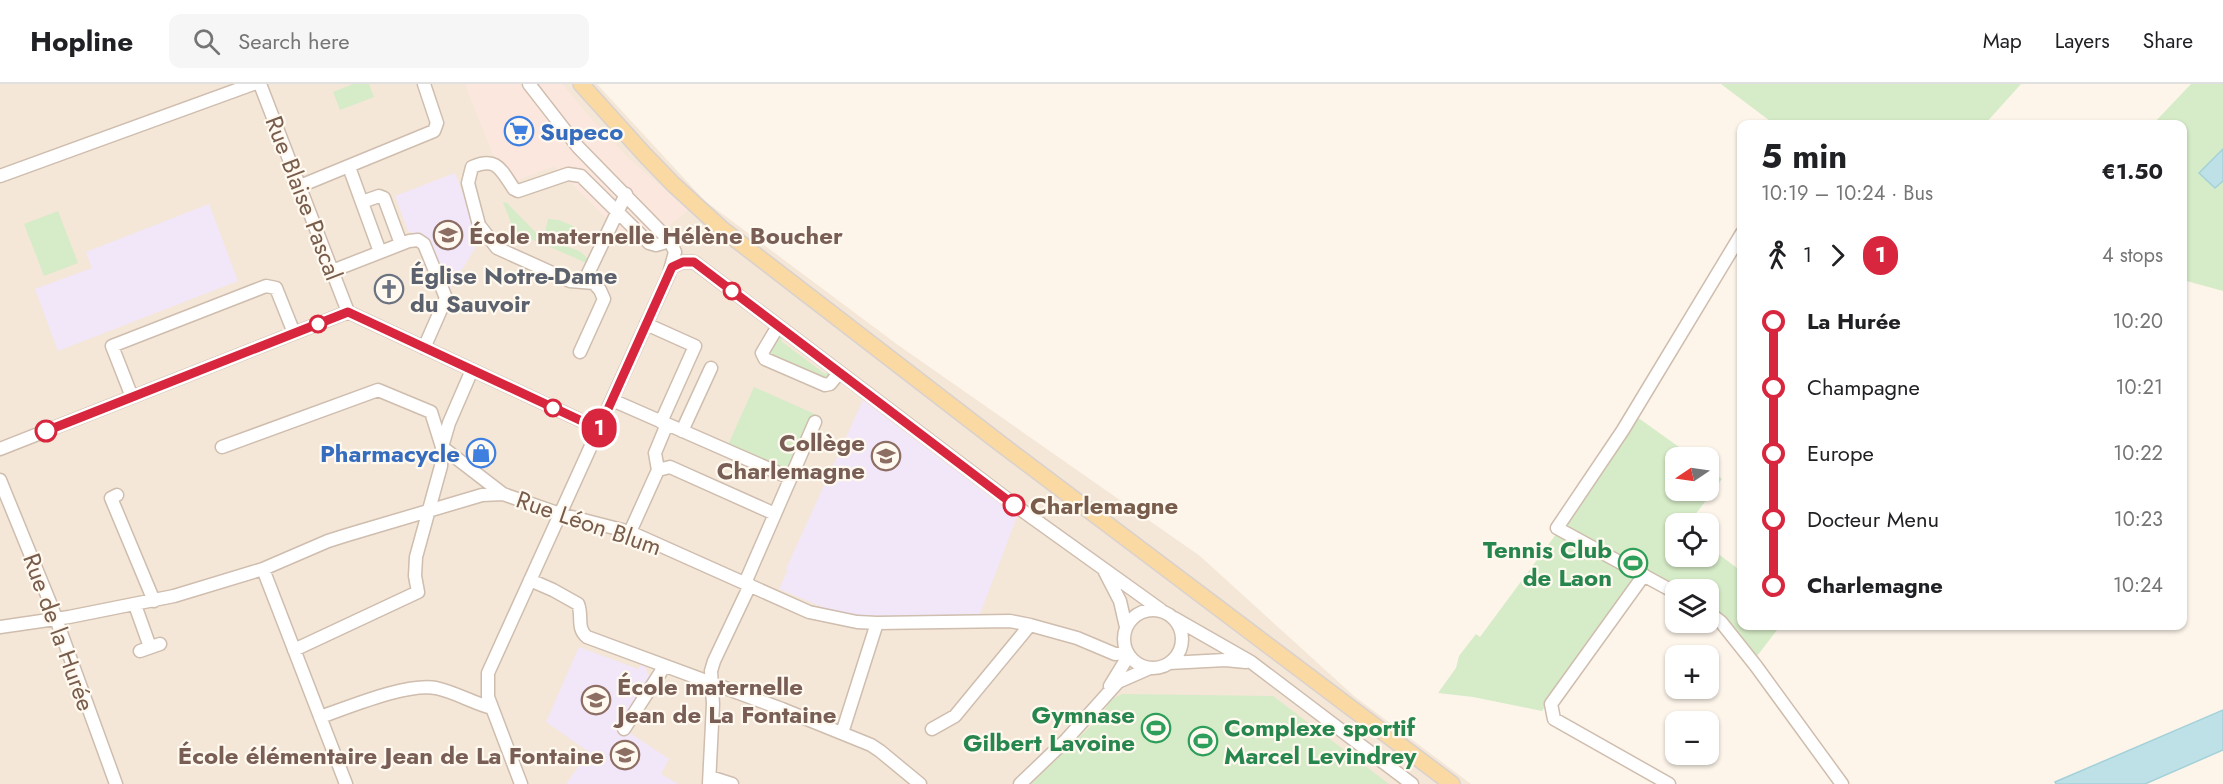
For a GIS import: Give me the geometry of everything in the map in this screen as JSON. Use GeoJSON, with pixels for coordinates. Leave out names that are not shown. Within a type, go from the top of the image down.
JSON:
{"type":"FeatureCollection","features":[{"type":"Feature","properties":{"kind":"main road"},"geometry":{"type":"LineString","coordinates":[[581,84],[652,162],[722,229],[1001,444],[1452,784]]}},
{"type":"Feature","properties":{"kind":"street"},"geometry":{"type":"LineString","coordinates":[[0,176],[253,84]]}},
{"type":"Feature","properties":{"kind":"street","name":"Rue Blaise Pascal"},"geometry":{"type":"LineString","coordinates":[[260,84],[348,312]]}},
{"type":"Feature","properties":{"kind":"street"},"geometry":{"type":"LineString","coordinates":[[300,186],[434,131],[437,123],[424,84]]}},
{"type":"Feature","properties":{"kind":"street"},"geometry":{"type":"LineString","coordinates":[[521,784],[492,708],[487,689],[488,673],[672,267],[675,252],[670,241],[578,147],[529,84]]}},
{"type":"Feature","properties":{"kind":"street"},"geometry":{"type":"LineString","coordinates":[[580,352],[604,299],[600,290],[594,283],[570,281],[497,248],[479,225],[468,183],[472,167],[493,163],[498,166],[514,189],[518,190],[568,174],[581,176],[649,243],[656,245],[670,241]]}},
{"type":"Feature","properties":{"kind":"street"},"geometry":{"type":"LineString","coordinates":[[349,167],[380,252]]}},
{"type":"Feature","properties":{"kind":"street"},"geometry":{"type":"LineString","coordinates":[[584,282],[626,194]]}},
{"type":"Feature","properties":{"kind":"street"},"geometry":{"type":"LineString","coordinates":[[362,202],[379,196],[384,198],[401,244]]}},
{"type":"Feature","properties":{"kind":"street"},"geometry":{"type":"LineString","coordinates":[[332,271],[401,244],[418,240],[424,244],[446,294],[446,302],[424,348]]}},
{"type":"Feature","properties":{"kind":"street"},"geometry":{"type":"LineString","coordinates":[[1665,587],[1557,528],[1623,430],[1737,241]]}},
{"type":"Feature","properties":{"kind":"street"},"geometry":{"type":"LineString","coordinates":[[672,267],[683,262],[694,262],[1104,571],[1161,610],[1251,662],[1412,784]]}},
{"type":"Feature","properties":{"kind":"street"},"geometry":{"type":"LineString","coordinates":[[132,397],[112,346],[266,286],[276,288],[294,333]]}},
{"type":"Feature","properties":{"kind":"street"},"geometry":{"type":"LineString","coordinates":[[0,449],[348,312],[599,429]]}},
{"type":"Feature","properties":{"kind":"street"},"geometry":{"type":"LineString","coordinates":[[630,532],[658,470],[655,453],[664,423],[695,346],[646,324]]}},
{"type":"Feature","properties":{"kind":"street"},"geometry":{"type":"LineString","coordinates":[[778,326],[762,353],[765,359],[825,386],[830,384],[839,373]]}},
{"type":"Feature","properties":{"kind":"street"},"geometry":{"type":"LineString","coordinates":[[682,431],[711,368]]}},
{"type":"Feature","properties":{"kind":"street"},"geometry":{"type":"LineString","coordinates":[[294,650],[418,592],[415,576],[416,557],[441,466],[442,447],[449,423],[472,370]]}},
{"type":"Feature","properties":{"kind":"street"},"geometry":{"type":"LineString","coordinates":[[222,447],[378,390],[431,412],[442,447],[503,494]]}},
{"type":"Feature","properties":{"kind":"street"},"geometry":{"type":"LineString","coordinates":[[612,400],[790,478]]}},
{"type":"Feature","properties":{"kind":"street"},"geometry":{"type":"LineString","coordinates":[[732,784],[710,781],[713,704],[711,671],[815,422]]}},
{"type":"Feature","properties":{"kind":"street"},"geometry":{"type":"LineString","coordinates":[[658,470],[670,467],[775,514]]}},
{"type":"Feature","properties":{"kind":"street","name":"Rue de la Hurée"},"geometry":{"type":"LineString","coordinates":[[0,480],[6,510],[56,618],[116,784]]}},
{"type":"Feature","properties":{"kind":"street","name":"Rue Léon Blum"},"geometry":{"type":"LineString","coordinates":[[0,627],[154,601],[263,569],[328,541],[482,495],[503,494],[560,514],[630,532],[809,612],[857,622],[877,623],[1010,621],[1030,625],[1115,654],[1128,654]]}},
{"type":"Feature","properties":{"kind":"street"},"geometry":{"type":"LineString","coordinates":[[117,495],[111,498],[154,601]]}},
{"type":"Feature","properties":{"kind":"street"},"geometry":{"type":"LineString","coordinates":[[263,569],[346,784]]}},
{"type":"Feature","properties":{"kind":"street"},"geometry":{"type":"LineString","coordinates":[[1104,571],[1120,601],[1125,629],[1124,642],[1128,654],[1138,664],[1151,668]]}},
{"type":"Feature","properties":{"kind":"street"},"geometry":{"type":"LineString","coordinates":[[1644,575],[1551,704],[1554,719],[1669,784]]}},
{"type":"Feature","properties":{"kind":"street"},"geometry":{"type":"LineString","coordinates":[[530,580],[576,602],[580,608],[580,628],[588,637],[842,733],[880,751],[903,779],[920,784]]}},
{"type":"Feature","properties":{"kind":"street"},"geometry":{"type":"LineString","coordinates":[[135,605],[150,647]]}},
{"type":"Feature","properties":{"kind":"street"},"geometry":{"type":"LineString","coordinates":[[1095,646],[1115,642],[1137,615],[1144,611],[1161,610]]}},
{"type":"Feature","properties":{"kind":"street"},"geometry":{"type":"LineString","coordinates":[[1169,663],[1176,658],[1182,642],[1179,625],[1174,618]]}},
{"type":"Feature","properties":{"kind":"street"},"geometry":{"type":"LineString","coordinates":[[1719,620],[1756,666],[1842,784]]}},
{"type":"Feature","properties":{"kind":"street"},"geometry":{"type":"LineString","coordinates":[[842,733],[877,623]]}},
{"type":"Feature","properties":{"kind":"street"},"geometry":{"type":"LineString","coordinates":[[932,729],[956,716],[1030,625]]}},
{"type":"Feature","properties":{"kind":"street","name":"Rue Léon Blum"},"geometry":{"type":"LineString","coordinates":[[1095,646],[1110,656],[1115,666],[1114,675]]}},
{"type":"Feature","properties":{"kind":"street"},"geometry":{"type":"LineString","coordinates":[[1107,692],[1114,675],[1128,654]]}},
{"type":"Feature","properties":{"kind":"street"},"geometry":{"type":"LineString","coordinates":[[1020,784],[1090,714],[1107,692],[1127,676],[1169,663],[1225,660],[1251,662]]}},
{"type":"Feature","properties":{"kind":"street"},"geometry":{"type":"LineString","coordinates":[[624,729],[664,666]]}},
{"type":"Feature","properties":{"kind":"street"},"geometry":{"type":"LineString","coordinates":[[320,717],[404,690],[422,687],[449,692],[492,708]]}},
{"type":"Feature","properties":{"kind":"shaded area"},"geometry":{"type":"Polygon","coordinates":[[[0,84],[597,84],[705,201],[898,345],[1200,556],[1354,696],[1471,784],[0,784],[0,84]]]}},
{"type":"Feature","properties":{"kind":"shaded area"},"geometry":{"type":"Polygon","coordinates":[[[465,84],[562,84],[628,158],[689,210],[657,235],[633,245],[554,166],[513,182],[504,163],[493,155],[465,84]]]}},
{"type":"Feature","properties":{"kind":"shaded area","name":"École maternelle Hélène Boucher"},"geometry":{"type":"Polygon","coordinates":[[[455,173],[480,240],[449,291],[429,239],[408,231],[395,196],[455,173]]]}},
{"type":"Feature","properties":{"kind":"shaded area"},"geometry":{"type":"Polygon","coordinates":[[[209,204],[238,281],[58,351],[35,289],[92,268],[86,252],[209,204]]]}},
{"type":"Feature","properties":{"kind":"shaded area","name":"Collège Charlemagne"},"geometry":{"type":"Polygon","coordinates":[[[863,400],[1009,511],[1018,514],[980,614],[860,617],[832,611],[779,589],[863,400]]]}},
{"type":"Feature","properties":{"kind":"shaded area","name":"École maternelle Jean de La Fontaine"},"geometry":{"type":"Polygon","coordinates":[[[579,647],[638,669],[643,663],[650,678],[624,729],[669,759],[661,774],[678,784],[566,784],[589,752],[546,722],[579,647]]]}},
{"type":"Feature","properties":{"kind":"green space"},"geometry":{"type":"Polygon","coordinates":[[[353,84],[369,84],[374,97],[340,110],[333,92],[353,84]]]}},
{"type":"Feature","properties":{"kind":"green space"},"geometry":{"type":"Polygon","coordinates":[[[1721,84],[2021,84],[1989,120],[1769,120],[1721,84]]]}},
{"type":"Feature","properties":{"kind":"green space"},"geometry":{"type":"Polygon","coordinates":[[[2191,84],[2223,84],[2223,149],[2199,173],[2215,188],[2223,181],[2223,291],[2187,281],[2187,120],[2157,120],[2191,84]]]}},
{"type":"Feature","properties":{"kind":"green space"},"geometry":{"type":"Polygon","coordinates":[[[503,202],[507,203],[545,242],[542,244],[514,231],[503,202]]]}},
{"type":"Feature","properties":{"kind":"green space"},"geometry":{"type":"Polygon","coordinates":[[[58,211],[78,263],[44,276],[24,224],[58,211]]]}},
{"type":"Feature","properties":{"kind":"green space"},"geometry":{"type":"Polygon","coordinates":[[[548,219],[559,220],[573,226],[577,237],[570,240],[563,235],[560,237],[567,242],[548,239],[545,232],[548,219]]]}},
{"type":"Feature","properties":{"kind":"green space"},"geometry":{"type":"Polygon","coordinates":[[[550,243],[578,250],[589,262],[584,262],[548,246],[550,243]]]}},
{"type":"Feature","properties":{"kind":"green space"},"geometry":{"type":"Polygon","coordinates":[[[784,334],[781,341],[825,374],[830,369],[831,380],[823,382],[773,360],[769,350],[776,335],[784,334]]]}},
{"type":"Feature","properties":{"kind":"green space"},"geometry":{"type":"Polygon","coordinates":[[[754,387],[817,415],[791,475],[727,447],[754,387]]]}},
{"type":"Feature","properties":{"kind":"green space","name":"Tennis Club de Laon"},"geometry":{"type":"Polygon","coordinates":[[[1637,417],[1679,447],[1665,447],[1665,501],[1706,501],[1696,513],[1665,513],[1665,567],[1719,567],[1719,554],[1737,568],[1737,630],[1777,630],[1754,660],[1719,620],[1719,579],[1665,579],[1665,584],[1639,570],[1542,711],[1473,697],[1438,693],[1456,668],[1459,656],[1476,634],[1480,637],[1554,537],[1637,417]]]}},
{"type":"Feature","properties":{"kind":"green space","name":"Complexe sportif Marcel Levindrey"},"geometry":{"type":"Polygon","coordinates":[[[1122,694],[1273,696],[1389,784],[1031,784],[1097,720],[1112,699],[1122,694]]]}},
{"type":"Feature","properties":{"kind":"water"},"geometry":{"type":"Polygon","coordinates":[[[2223,149],[2223,181],[2215,188],[2199,173],[2223,149]]]}},
{"type":"Feature","properties":{"kind":"water"},"geometry":{"type":"Polygon","coordinates":[[[2223,710],[2223,750],[2145,784],[2056,784],[2055,782],[2223,710]]]}},
{"type":"Feature","properties":{"kind":"bus line","name":"1"},"geometry":{"type":"LineString","coordinates":[[46,431],[348,312],[599,429],[672,267],[683,262],[694,262],[1014,505]]}},
{"type":"Feature","properties":{"kind":"place","name":"Supeco"},"geometry":{"type":"Point","coordinates":[519,131]}},
{"type":"Feature","properties":{"kind":"place","name":"École maternelle Hélène Boucher"},"geometry":{"type":"Point","coordinates":[448,235]}},
{"type":"Feature","properties":{"kind":"place","name":"Église Notre-Dame du Sauvoir"},"geometry":{"type":"Point","coordinates":[389,289]}},
{"type":"Feature","properties":{"kind":"place","name":"Pharmacycle"},"geometry":{"type":"Point","coordinates":[481,453]}},
{"type":"Feature","properties":{"kind":"place","name":"Collège Charlemagne"},"geometry":{"type":"Point","coordinates":[886,456]}},
{"type":"Feature","properties":{"kind":"place","name":"Charlemagne"},"geometry":{"type":"Point","coordinates":[1014,505]}},
{"type":"Feature","properties":{"kind":"place","name":"Tennis Club de Laon"},"geometry":{"type":"Point","coordinates":[1633,563]}},
{"type":"Feature","properties":{"kind":"place","name":"École maternelle Jean de La Fontaine"},"geometry":{"type":"Point","coordinates":[596,700]}},
{"type":"Feature","properties":{"kind":"place","name":"Gymnase Gilbert Lavoine"},"geometry":{"type":"Point","coordinates":[1156,728]}},
{"type":"Feature","properties":{"kind":"place","name":"Complexe sportif Marcel Levindrey"},"geometry":{"type":"Point","coordinates":[1203,741]}},
{"type":"Feature","properties":{"kind":"place","name":"École élémentaire Jean de La Fontaine"},"geometry":{"type":"Point","coordinates":[625,755]}}]}
